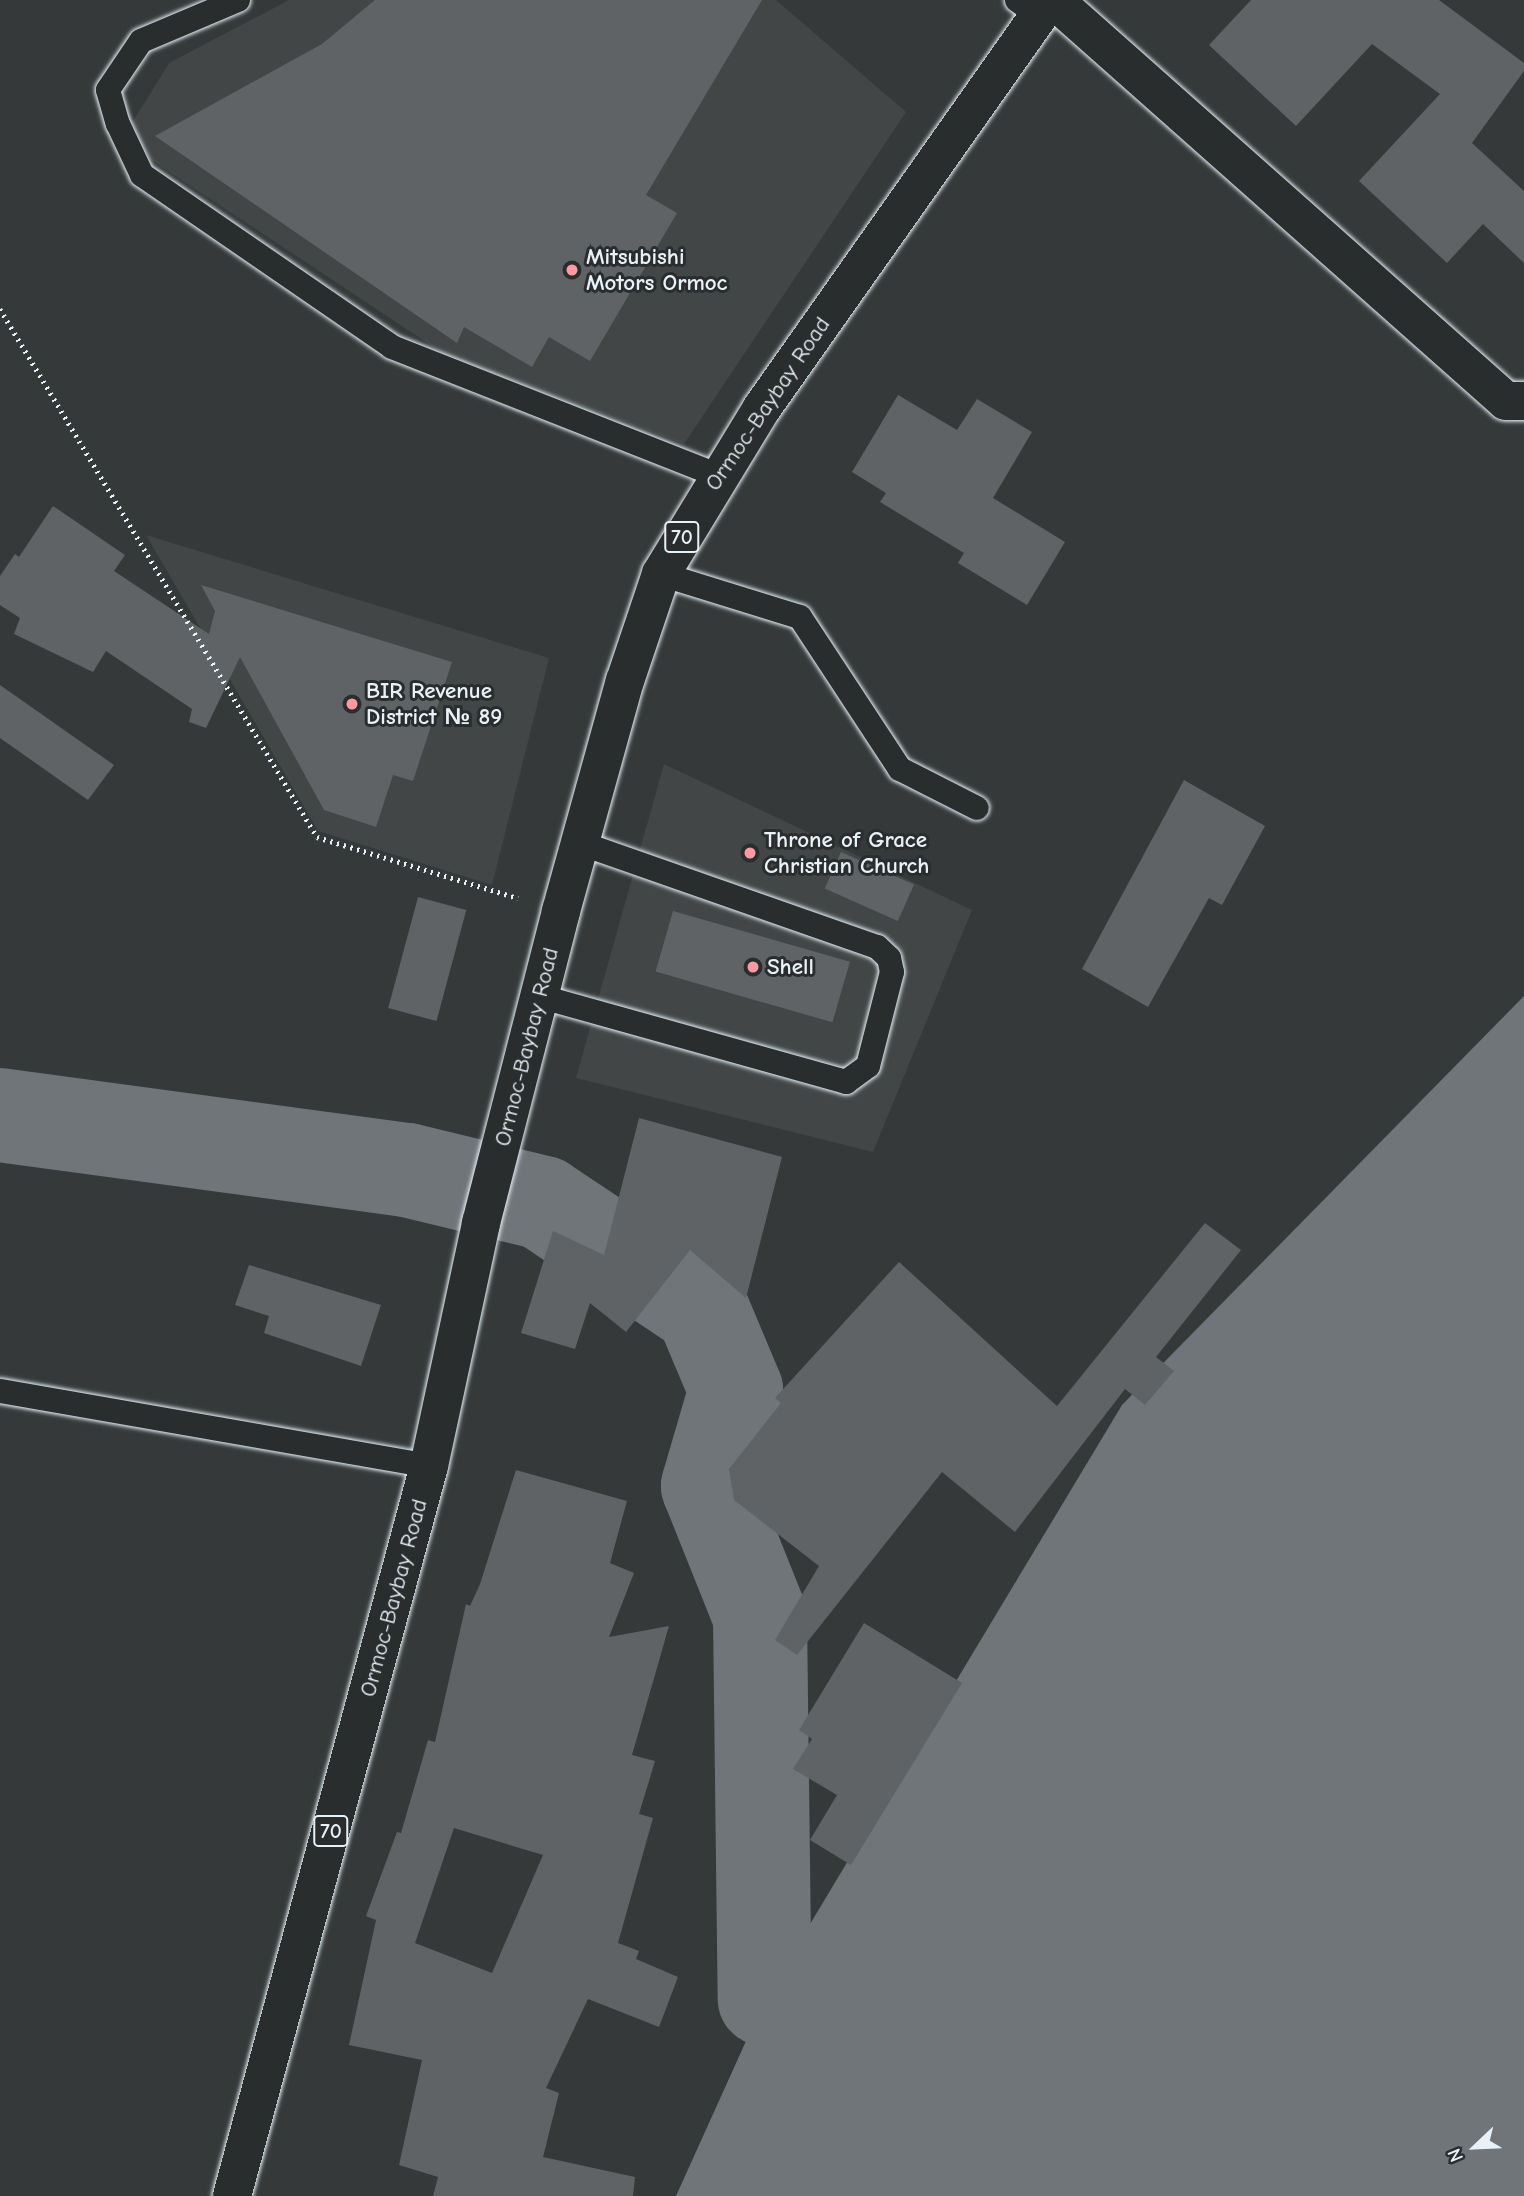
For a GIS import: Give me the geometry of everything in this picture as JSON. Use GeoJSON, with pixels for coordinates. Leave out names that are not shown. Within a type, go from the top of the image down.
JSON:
{"type":"FeatureCollection","features":[{"type":"Feature","properties":{"kind":"main road","name":"Ormoc-Baybay Road"},"geometry":{"type":"LineString","coordinates":[[232,2196],[429,1466],[481,1223],[542,996],[561,911],[661,575],[717,475],[1040,4]]}},
{"type":"Feature","properties":{"kind":"main road"},"geometry":{"type":"LineString","coordinates":[[1040,4],[1506,401],[1524,401]]}},
{"type":"Feature","properties":{"kind":"lane"},"geometry":{"type":"LineString","coordinates":[[238,0],[141,41],[108,90],[118,124],[142,175],[392,347],[717,475]]}},
{"type":"Feature","properties":{"kind":"lane"},"geometry":{"type":"LineString","coordinates":[[661,575],[800,617],[900,769],[977,808]]}},
{"type":"Feature","properties":{"kind":"lane"},"geometry":{"type":"LineString","coordinates":[[542,996],[846,1082],[868,1066],[892,972],[889,958],[877,947],[580,843]]}},
{"type":"Feature","properties":{"kind":"lane"},"geometry":{"type":"LineString","coordinates":[[0,1391],[429,1466]]}},
{"type":"Feature","properties":{"kind":"path"},"geometry":{"type":"LineString","coordinates":[[0,309],[317,837],[561,911]]}},
{"type":"Feature","properties":{"kind":"shaded area"},"geometry":{"type":"Polygon","coordinates":[[[289,0],[776,0],[906,112],[684,444],[444,354],[150,159],[132,123],[169,63],[289,0]]]}},
{"type":"Feature","properties":{"kind":"shaded area"},"geometry":{"type":"Polygon","coordinates":[[[146,535],[549,658],[492,885],[318,831],[146,535]]]}},
{"type":"Feature","properties":{"kind":"shaded area"},"geometry":{"type":"Polygon","coordinates":[[[664,764],[972,910],[873,1152],[576,1078],[664,764]]]}},
{"type":"Feature","properties":{"kind":"shaded area"},"geometry":{"type":"Polygon","coordinates":[[[1524,996],[1524,2196],[676,2196],[765,1999],[1122,1405],[1524,996]]]}},
{"type":"Feature","properties":{"kind":"building"},"geometry":{"type":"Polygon","coordinates":[[[375,0],[762,0],[646,195],[677,213],[590,361],[549,337],[532,367],[464,327],[457,343],[155,136],[322,44],[375,0]]]}},
{"type":"Feature","properties":{"kind":"building"},"geometry":{"type":"Polygon","coordinates":[[[1251,0],[1439,0],[1524,63],[1524,71],[1472,143],[1524,191],[1524,263],[1483,224],[1447,263],[1359,181],[1440,94],[1372,44],[1296,126],[1209,45],[1251,0]]]}},
{"type":"Feature","properties":{"kind":"building"},"geometry":{"type":"Polygon","coordinates":[[[898,395],[957,430],[977,399],[1032,432],[993,498],[1065,542],[1027,605],[958,563],[964,553],[880,502],[886,493],[852,472],[898,395]]]}},
{"type":"Feature","properties":{"kind":"building"},"geometry":{"type":"Polygon","coordinates":[[[53,506],[125,555],[114,571],[209,634],[215,611],[201,585],[452,662],[413,781],[393,775],[376,827],[324,810],[240,657],[206,728],[189,722],[192,709],[106,651],[93,672],[14,634],[20,618],[0,605],[0,576],[15,554],[19,557],[53,506]]]}},
{"type":"Feature","properties":{"kind":"building"},"geometry":{"type":"Polygon","coordinates":[[[0,685],[114,765],[88,800],[0,738],[0,685]]]}},
{"type":"Feature","properties":{"kind":"building"},"geometry":{"type":"Polygon","coordinates":[[[1184,780],[1265,826],[1222,905],[1209,898],[1148,1007],[1082,969],[1184,780]]]}},
{"type":"Feature","properties":{"kind":"building"},"geometry":{"type":"Polygon","coordinates":[[[841,852],[914,885],[898,921],[825,889],[841,852]]]}},
{"type":"Feature","properties":{"kind":"building"},"geometry":{"type":"Polygon","coordinates":[[[418,897],[466,910],[437,1021],[388,1008],[418,897]]]}},
{"type":"Feature","properties":{"kind":"building","name":"Shell"},"geometry":{"type":"Polygon","coordinates":[[[673,911],[850,962],[833,1022],[656,972],[673,911]]]}},
{"type":"Feature","properties":{"kind":"building"},"geometry":{"type":"Polygon","coordinates":[[[639,1118],[782,1157],[746,1298],[690,1250],[626,1332],[590,1303],[575,1349],[521,1333],[553,1231],[604,1255],[639,1118]]]}},
{"type":"Feature","properties":{"kind":"building"},"geometry":{"type":"Polygon","coordinates":[[[1205,1223],[1241,1250],[1156,1357],[1174,1371],[1145,1405],[1125,1389],[1015,1532],[942,1472],[797,1655],[775,1640],[819,1566],[734,1500],[729,1469],[781,1403],[775,1398],[899,1262],[1057,1406],[1205,1223]]]}},
{"type":"Feature","properties":{"kind":"building"},"geometry":{"type":"Polygon","coordinates":[[[249,1265],[381,1305],[361,1366],[264,1333],[269,1316],[235,1305],[249,1265]]]}},
{"type":"Feature","properties":{"kind":"building"},"geometry":{"type":"Polygon","coordinates":[[[516,1470],[627,1501],[610,1563],[634,1573],[609,1637],[669,1626],[632,1755],[655,1761],[639,1814],[653,1818],[618,1943],[639,1951],[636,1959],[678,1977],[659,2027],[588,1999],[546,2088],[559,2093],[543,2157],[635,2177],[633,2196],[433,2196],[438,2177],[399,2165],[422,2060],[349,2045],[376,1920],[366,1916],[397,1832],[401,1833],[428,1740],[435,1742],[466,1604],[470,1606],[480,1584],[516,1470]],[[454,1828],[415,1943],[492,1973],[543,1855],[454,1828]]]}},
{"type":"Feature","properties":{"kind":"building"},"geometry":{"type":"Polygon","coordinates":[[[864,1623],[962,1683],[851,1865],[810,1840],[837,1795],[793,1769],[812,1739],[799,1730],[864,1623]]]}},
{"type":"Feature","properties":{"kind":"waterway"},"geometry":{"type":"LineString","coordinates":[[0,1115],[407,1170],[543,1203],[702,1309],[736,1390],[708,1486],[760,1616],[765,1999]]}},
{"type":"Feature","properties":{"kind":"place","name":"Mitsubishi Motors Ormoc"},"geometry":{"type":"Point","coordinates":[572,270]}},
{"type":"Feature","properties":{"kind":"place","name":"BIR Revenue District № 89"},"geometry":{"type":"Point","coordinates":[352,704]}},
{"type":"Feature","properties":{"kind":"place","name":"Throne of Grace Christian Church"},"geometry":{"type":"Point","coordinates":[750,853]}},
{"type":"Feature","properties":{"kind":"place","name":"Shell"},"geometry":{"type":"Point","coordinates":[753,967]}}]}
